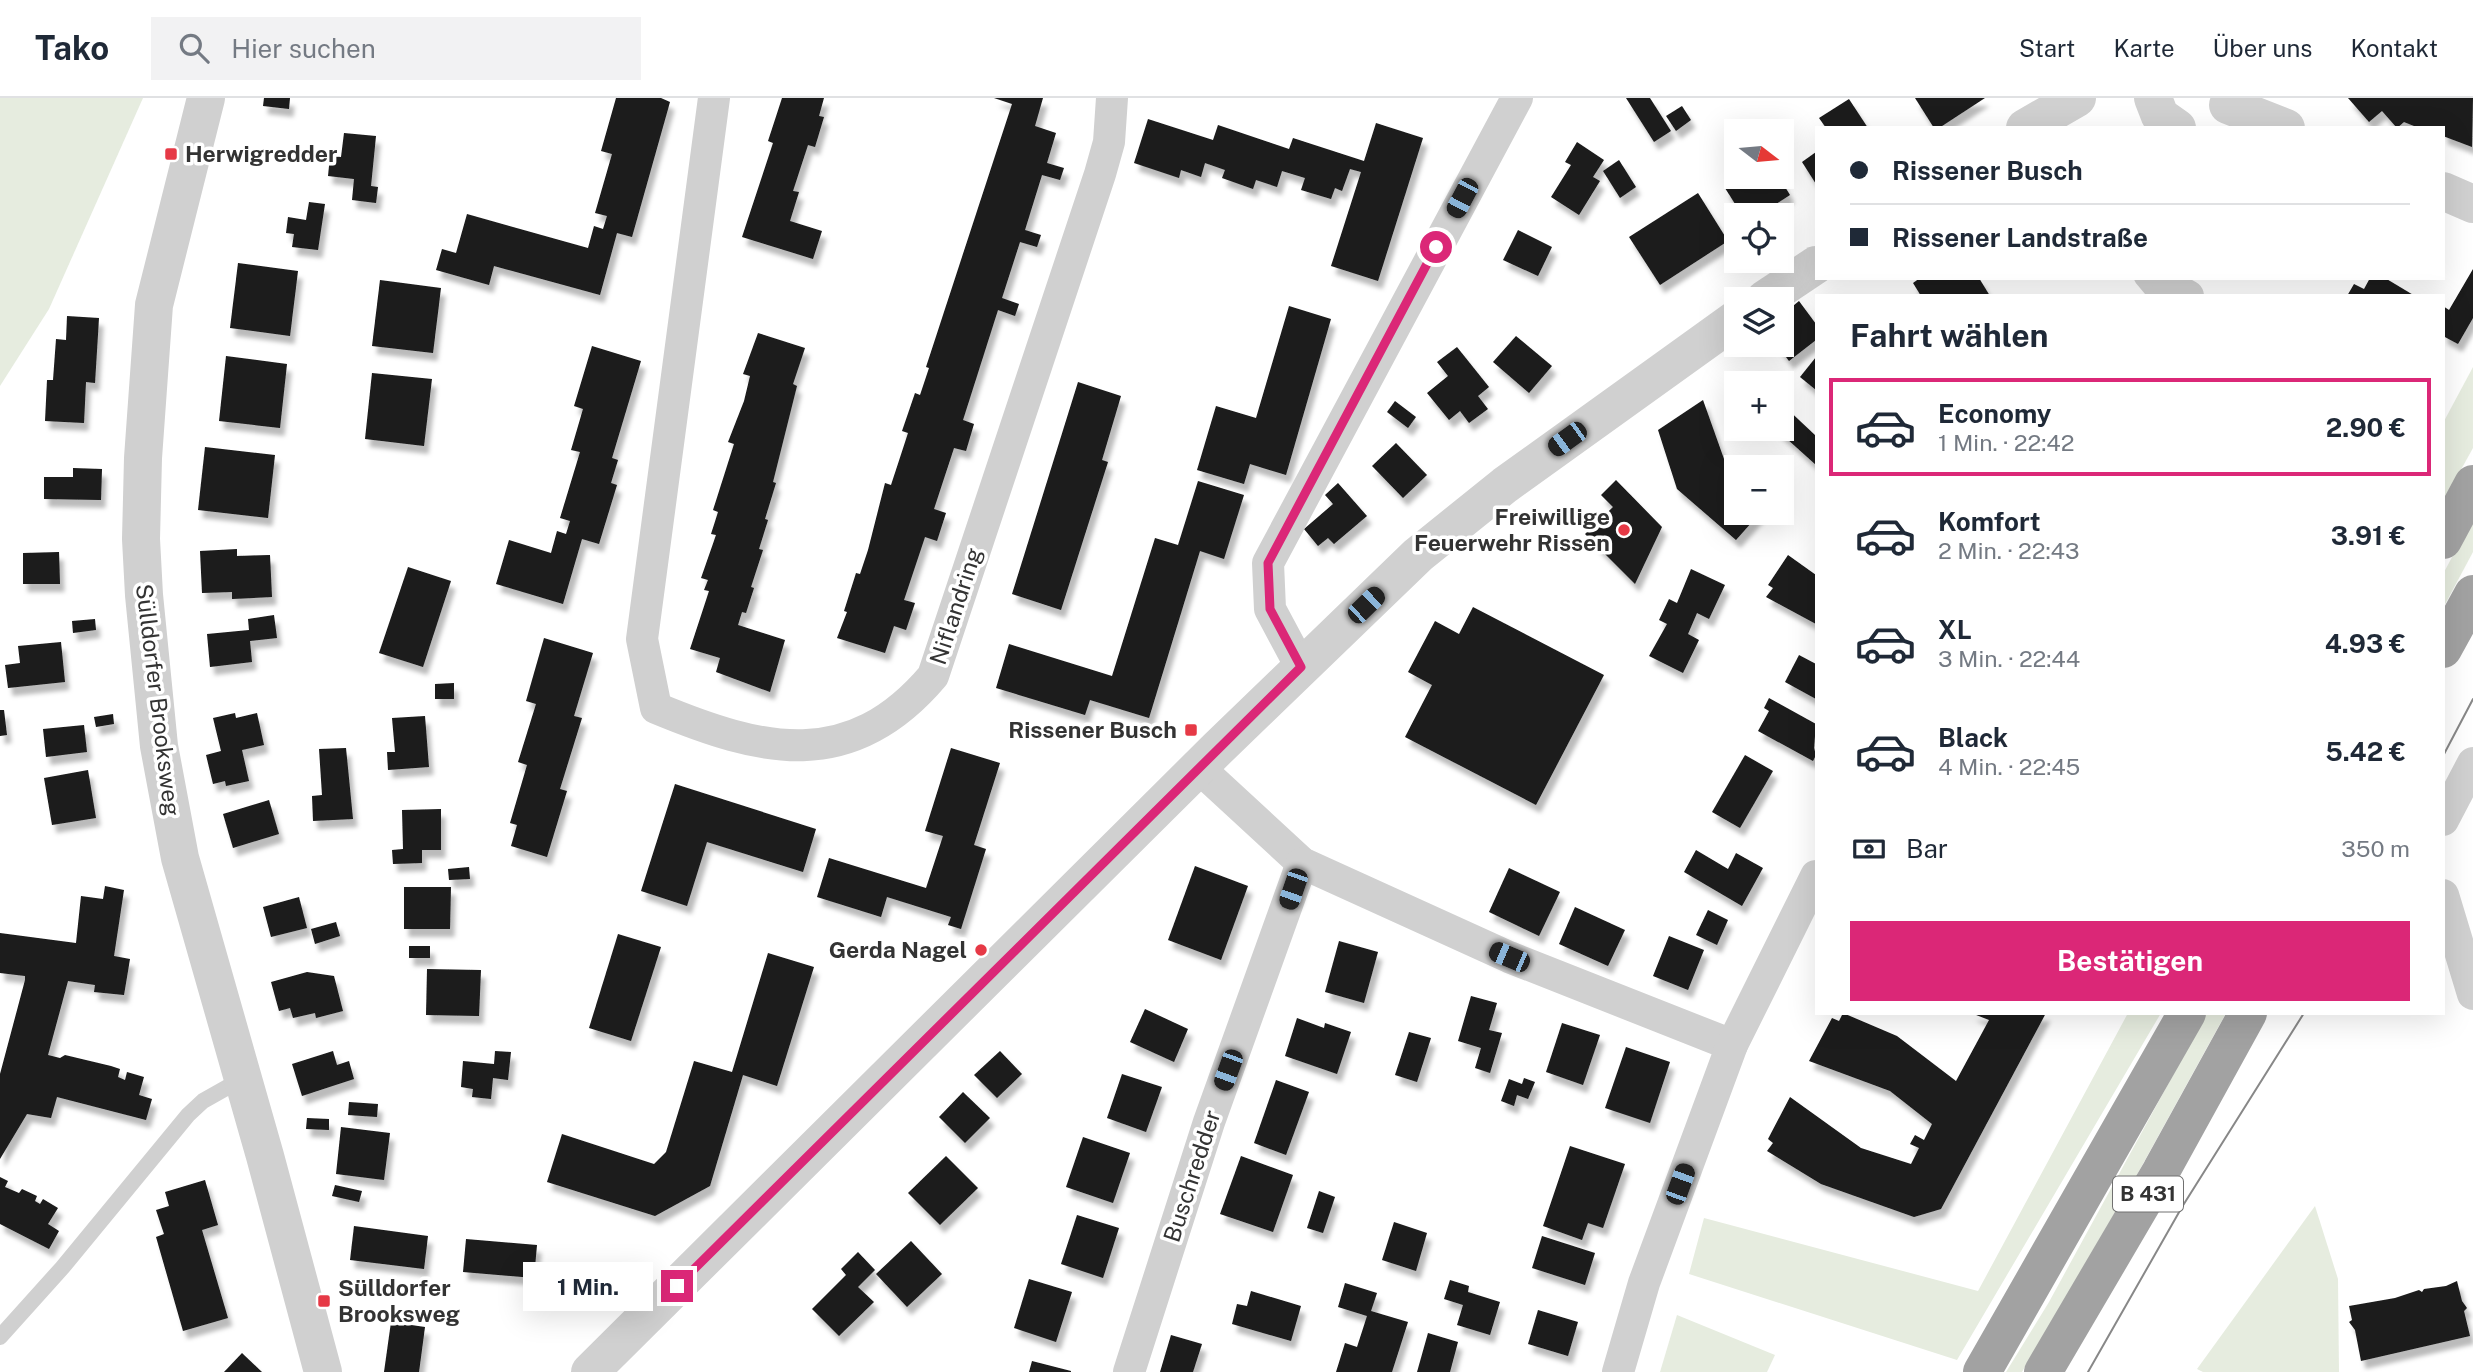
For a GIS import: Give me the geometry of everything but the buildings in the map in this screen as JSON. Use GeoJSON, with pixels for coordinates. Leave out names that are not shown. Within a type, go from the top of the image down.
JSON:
{"type":"FeatureCollection","features":[{"type":"Feature","properties":{"kind":"highway"},"geometry":{"type":"LineString","coordinates":[[2445,536],[2473,484]]}},
{"type":"Feature","properties":{"kind":"highway"},"geometry":{"type":"LineString","coordinates":[[2445,645],[2473,594]]}},
{"type":"Feature","properties":{"kind":"highway","name":"B 431"},"geometry":{"type":"LineString","coordinates":[[1982,1372],[2186,1015]]}},
{"type":"Feature","properties":{"kind":"highway","name":"B 431"},"geometry":{"type":"LineString","coordinates":[[2043,1372],[2161,1171],[2247,1015]]}},
{"type":"Feature","properties":{"kind":"street","name":"Sülldorfer Brooksweg"},"geometry":{"type":"LineString","coordinates":[[206,98],[154,305],[141,539],[153,700],[167,795],[180,858],[323,1372]]}},
{"type":"Feature","properties":{"kind":"street","name":"Niflandring"},"geometry":{"type":"LineString","coordinates":[[714,98],[642,639],[656,708],[717,733],[810,747],[856,736],[886,720],[910,703],[933,676],[1100,174],[1109,142],[1112,98]]}},
{"type":"Feature","properties":{"kind":"street"},"geometry":{"type":"LineString","coordinates":[[1301,667],[1270,609],[1268,563],[1517,98]]}},
{"type":"Feature","properties":{"kind":"street"},"geometry":{"type":"LineString","coordinates":[[2028,126],[2077,98]]}},
{"type":"Feature","properties":{"kind":"street"},"geometry":{"type":"LineString","coordinates":[[2153,98],[2160,116],[2174,126]]}},
{"type":"Feature","properties":{"kind":"street"},"geometry":{"type":"LineString","coordinates":[[2221,110],[2279,126]]}},
{"type":"Feature","properties":{"kind":"street"},"geometry":{"type":"LineString","coordinates":[[2445,192],[2473,204]]}},
{"type":"Feature","properties":{"kind":"street"},"geometry":{"type":"LineString","coordinates":[[1783,287],[1815,266]]}},
{"type":"Feature","properties":{"kind":"street"},"geometry":{"type":"LineString","coordinates":[[590,1372],[1301,667],[1418,555],[1724,328]]}},
{"type":"Feature","properties":{"kind":"street"},"geometry":{"type":"LineString","coordinates":[[2445,816],[2473,763]]}},
{"type":"Feature","properties":{"kind":"street"},"geometry":{"type":"LineString","coordinates":[[1199,768],[1302,863],[1509,957],[1732,1045]]}},
{"type":"Feature","properties":{"kind":"street","name":"Buschredder"},"geometry":{"type":"LineString","coordinates":[[1129,1372],[1209,1122],[1302,863]]}},
{"type":"Feature","properties":{"kind":"street"},"geometry":{"type":"LineString","coordinates":[[1618,1372],[1644,1283],[1732,1045],[1815,878]]}},
{"type":"Feature","properties":{"kind":"street"},"geometry":{"type":"LineString","coordinates":[[2445,902],[2473,994]]}},
{"type":"Feature","properties":{"kind":"lane"},"geometry":{"type":"LineString","coordinates":[[0,1337],[62,1268],[188,1115],[203,1101],[242,1079]]}},
{"type":"Feature","properties":{"kind":"shaded area"},"geometry":{"type":"Polygon","coordinates":[[[0,98],[143,98],[49,309],[0,386],[0,98]]]}},
{"type":"Feature","properties":{"kind":"shaded area"},"geometry":{"type":"Polygon","coordinates":[[[2473,367],[2473,448],[2445,498],[2445,419],[2473,367]]]}},
{"type":"Feature","properties":{"kind":"shaded area"},"geometry":{"type":"Polygon","coordinates":[[[2473,518],[2473,552],[2445,604],[2445,570],[2473,518]]]}},
{"type":"Feature","properties":{"kind":"shaded area"},"geometry":{"type":"Polygon","coordinates":[[[2127,1015],[2160,1015],[1957,1360],[1689,1274],[1704,1218],[1978,1291],[2127,1015]]]}},
{"type":"Feature","properties":{"kind":"shaded area"},"geometry":{"type":"Polygon","coordinates":[[[2206,1015],[2225,1015],[2134,1180],[2022,1372],[2006,1372],[2049,1302],[2206,1015]]]}},
{"type":"Feature","properties":{"kind":"shaded area"},"geometry":{"type":"Polygon","coordinates":[[[2315,1206],[2338,1279],[2339,1372],[2203,1372],[2197,1369],[2315,1206]]]}},
{"type":"Feature","properties":{"kind":"shaded area"},"geometry":{"type":"Polygon","coordinates":[[[1677,1315],[1775,1355],[1767,1372],[1660,1372],[1677,1315]]]}},
{"type":"Feature","properties":{"kind":"tram line"},"geometry":{"type":"LineString","coordinates":[[2445,752],[2473,699]]}},
{"type":"Feature","properties":{"kind":"tram line"},"geometry":{"type":"LineString","coordinates":[[2088,1372],[2182,1207],[2303,1015]]}},
{"type":"Feature","properties":{"kind":"place","name":"Herwigredder"},"geometry":{"type":"Point","coordinates":[171,154]}},
{"type":"Feature","properties":{"kind":"place","name":"Freiwillige Feuerwehr Rissen"},"geometry":{"type":"Point","coordinates":[1624,530]}},
{"type":"Feature","properties":{"kind":"place","name":"Rissener Busch"},"geometry":{"type":"Point","coordinates":[1191,730]}},
{"type":"Feature","properties":{"kind":"place","name":"Gerda Nagel"},"geometry":{"type":"Point","coordinates":[981,950]}},
{"type":"Feature","properties":{"kind":"place","name":"Sülldorfer Brooksweg"},"geometry":{"type":"Point","coordinates":[324,1301]}},
{"type":"Feature","properties":{"kind":"route"},"geometry":{"type":"LineString","coordinates":[[677,1286],[1301,667],[1270,609],[1268,563],[1436,247]]}}]}
